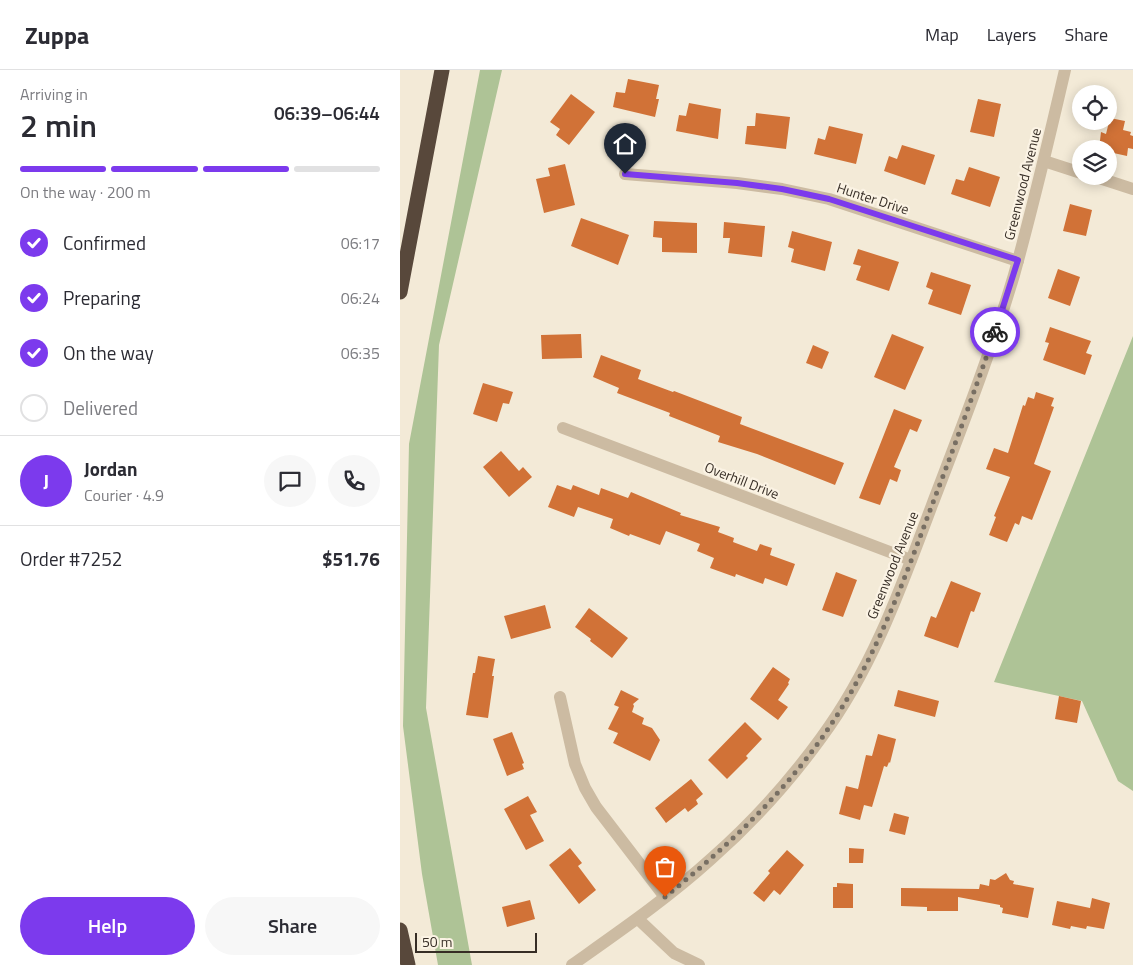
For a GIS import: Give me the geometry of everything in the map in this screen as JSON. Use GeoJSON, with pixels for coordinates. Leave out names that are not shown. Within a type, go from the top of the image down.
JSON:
{"type":"FeatureCollection","features":[{"type":"Feature","properties":{"kind":"highway"},"geometry":{"type":"LineString","coordinates":[[400,292],[442,70]]}},
{"type":"Feature","properties":{"kind":"highway"},"geometry":{"type":"LineString","coordinates":[[400,930],[408,965]]}},
{"type":"Feature","properties":{"kind":"street","name":"Greenwood Avenue"},"geometry":{"type":"LineString","coordinates":[[572,965],[638,919],[710,860],[744,828],[791,776],[820,740],[848,696],[875,647],[911,560],[968,409],[1018,260],[1065,70]]}},
{"type":"Feature","properties":{"kind":"street"},"geometry":{"type":"LineString","coordinates":[[1044,161],[1072,170]]}},
{"type":"Feature","properties":{"kind":"street","name":"Hunter Drive"},"geometry":{"type":"LineString","coordinates":[[625,174],[737,183],[810,195],[838,202],[1018,260]]}},
{"type":"Feature","properties":{"kind":"street"},"geometry":{"type":"LineString","coordinates":[[1117,184],[1133,189]]}},
{"type":"Feature","properties":{"kind":"street","name":"Overhill Drive"},"geometry":{"type":"LineString","coordinates":[[563,428],[911,560]]}},
{"type":"Feature","properties":{"kind":"street"},"geometry":{"type":"LineString","coordinates":[[560,697],[575,764],[585,788],[596,807],[665,897]]}},
{"type":"Feature","properties":{"kind":"street"},"geometry":{"type":"LineString","coordinates":[[638,919],[674,953],[699,965]]}},
{"type":"Feature","properties":{"kind":"green space"},"geometry":{"type":"Polygon","coordinates":[[[480,70],[502,70],[439,345],[426,708],[472,965],[438,965],[422,874],[403,726],[409,444],[480,70]]]}},
{"type":"Feature","properties":{"kind":"green space"},"geometry":{"type":"Polygon","coordinates":[[[1133,336],[1133,791],[1118,781],[1082,701],[994,682],[1133,336]]]}},
{"type":"Feature","properties":{"kind":"building"},"geometry":{"type":"Polygon","coordinates":[[[628,79],[659,85],[656,99],[659,99],[655,117],[613,107],[616,92],[625,93],[628,79]]]}},
{"type":"Feature","properties":{"kind":"building"},"geometry":{"type":"Polygon","coordinates":[[[571,94],[595,112],[569,145],[556,135],[560,129],[550,122],[571,94]]]}},
{"type":"Feature","properties":{"kind":"building"},"geometry":{"type":"Polygon","coordinates":[[[978,99],[1001,104],[994,137],[970,132],[978,99]]]}},
{"type":"Feature","properties":{"kind":"building"},"geometry":{"type":"Polygon","coordinates":[[[689,103],[721,109],[718,139],[676,131],[679,115],[686,116],[689,103]]]}},
{"type":"Feature","properties":{"kind":"building"},"geometry":{"type":"Polygon","coordinates":[[[756,113],[790,117],[786,149],[745,144],[747,126],[755,126],[756,113]]]}},
{"type":"Feature","properties":{"kind":"building"},"geometry":{"type":"Polygon","coordinates":[[[1117,119],[1125,121],[1123,130],[1131,132],[1130,135],[1133,136],[1133,149],[1128,148],[1127,156],[1117,154],[1117,140],[1100,140],[1101,132],[1106,134],[1107,130],[1117,130],[1117,119]]]}},
{"type":"Feature","properties":{"kind":"building"},"geometry":{"type":"Polygon","coordinates":[[[829,126],[863,134],[856,164],[814,154],[818,138],[825,140],[829,126]]]}},
{"type":"Feature","properties":{"kind":"building"},"geometry":{"type":"Polygon","coordinates":[[[902,145],[935,155],[925,185],[884,171],[889,156],[897,159],[902,145]]]}},
{"type":"Feature","properties":{"kind":"building"},"geometry":{"type":"Polygon","coordinates":[[[565,164],[575,205],[544,213],[536,179],[550,176],[548,168],[565,164]]]}},
{"type":"Feature","properties":{"kind":"building"},"geometry":{"type":"Polygon","coordinates":[[[969,167],[1000,177],[990,207],[951,194],[956,179],[964,181],[969,167]]]}},
{"type":"Feature","properties":{"kind":"building"},"geometry":{"type":"Polygon","coordinates":[[[1070,204],[1092,210],[1086,236],[1063,231],[1070,204]]]}},
{"type":"Feature","properties":{"kind":"building"},"geometry":{"type":"Polygon","coordinates":[[[581,218],[629,235],[618,265],[571,246],[581,218]]]}},
{"type":"Feature","properties":{"kind":"building"},"geometry":{"type":"Polygon","coordinates":[[[654,221],[697,223],[697,253],[662,252],[662,238],[653,237],[654,221]]]}},
{"type":"Feature","properties":{"kind":"building"},"geometry":{"type":"Polygon","coordinates":[[[724,222],[765,226],[762,257],[728,253],[730,238],[723,238],[724,222]]]}},
{"type":"Feature","properties":{"kind":"building"},"geometry":{"type":"Polygon","coordinates":[[[792,231],[832,242],[825,271],[791,262],[794,249],[788,247],[792,231]]]}},
{"type":"Feature","properties":{"kind":"building"},"geometry":{"type":"Polygon","coordinates":[[[858,249],[899,262],[889,291],[856,280],[861,266],[853,264],[858,249]]]}},
{"type":"Feature","properties":{"kind":"building"},"geometry":{"type":"Polygon","coordinates":[[[1058,269],[1080,277],[1070,306],[1048,298],[1058,269]]]}},
{"type":"Feature","properties":{"kind":"building"},"geometry":{"type":"Polygon","coordinates":[[[931,272],[971,285],[961,315],[928,304],[933,290],[926,287],[931,272]]]}},
{"type":"Feature","properties":{"kind":"building"},"geometry":{"type":"Polygon","coordinates":[[[1050,327],[1091,341],[1086,353],[1092,355],[1085,375],[1043,360],[1049,343],[1045,342],[1050,327]]]}},
{"type":"Feature","properties":{"kind":"building"},"geometry":{"type":"Polygon","coordinates":[[[581,334],[582,358],[542,359],[541,335],[581,334]]]}},
{"type":"Feature","properties":{"kind":"building"},"geometry":{"type":"Polygon","coordinates":[[[892,334],[924,347],[905,390],[874,377],[892,334]]]}},
{"type":"Feature","properties":{"kind":"building"},"geometry":{"type":"Polygon","coordinates":[[[813,345],[829,352],[822,369],[806,363],[813,345]]]}},
{"type":"Feature","properties":{"kind":"building"},"geometry":{"type":"Polygon","coordinates":[[[601,355],[641,370],[638,379],[742,417],[740,424],[844,463],[835,485],[757,454],[718,442],[720,436],[669,416],[670,413],[617,393],[619,388],[593,377],[601,355]]]}},
{"type":"Feature","properties":{"kind":"building"},"geometry":{"type":"Polygon","coordinates":[[[483,383],[513,392],[509,404],[503,403],[497,422],[473,414],[483,383]]]}},
{"type":"Feature","properties":{"kind":"building"},"geometry":{"type":"Polygon","coordinates":[[[1036,392],[1054,398],[1051,406],[1054,407],[1034,464],[1051,471],[1032,520],[1022,516],[1019,525],[1015,523],[1007,542],[989,535],[996,517],[994,516],[1010,477],[986,469],[994,448],[1008,453],[1023,405],[1025,406],[1028,397],[1034,399],[1036,392]]]}},
{"type":"Feature","properties":{"kind":"building"},"geometry":{"type":"Polygon","coordinates":[[[894,409],[922,420],[917,432],[910,429],[894,467],[901,470],[897,482],[890,479],[880,505],[859,498],[894,409]]]}},
{"type":"Feature","properties":{"kind":"building"},"geometry":{"type":"Polygon","coordinates":[[[501,451],[519,471],[523,467],[532,477],[509,497],[483,467],[501,451]]]}},
{"type":"Feature","properties":{"kind":"building"},"geometry":{"type":"Polygon","coordinates":[[[557,485],[571,490],[573,485],[599,495],[601,488],[628,498],[631,492],[681,513],[680,515],[720,527],[718,532],[734,538],[733,542],[757,551],[760,544],[772,548],[770,555],[795,564],[787,586],[765,578],[763,584],[736,574],[735,577],[710,568],[714,558],[697,551],[700,544],[666,531],[660,545],[610,528],[613,519],[578,507],[574,517],[548,507],[557,485]]]}},
{"type":"Feature","properties":{"kind":"building"},"geometry":{"type":"Polygon","coordinates":[[[836,572],[857,580],[843,617],[822,610],[836,572]]]}},
{"type":"Feature","properties":{"kind":"building"},"geometry":{"type":"Polygon","coordinates":[[[951,581],[981,593],[974,612],[971,611],[958,648],[924,636],[931,616],[936,618],[951,581]]]}},
{"type":"Feature","properties":{"kind":"building"},"geometry":{"type":"Polygon","coordinates":[[[545,605],[551,628],[511,639],[504,616],[545,605]]]}},
{"type":"Feature","properties":{"kind":"building"},"geometry":{"type":"Polygon","coordinates":[[[589,608],[628,638],[612,658],[575,627],[589,608]]]}},
{"type":"Feature","properties":{"kind":"building"},"geometry":{"type":"Polygon","coordinates":[[[478,656],[495,659],[488,718],[466,715],[473,673],[475,673],[478,656]]]}},
{"type":"Feature","properties":{"kind":"building"},"geometry":{"type":"Polygon","coordinates":[[[773,667],[790,679],[789,684],[778,700],[788,707],[778,720],[750,699],[773,667]]]}},
{"type":"Feature","properties":{"kind":"building"},"geometry":{"type":"Polygon","coordinates":[[[621,690],[639,699],[633,704],[632,712],[644,718],[642,724],[652,728],[660,740],[650,761],[613,743],[618,733],[608,729],[619,707],[614,705],[621,690]]]}},
{"type":"Feature","properties":{"kind":"building"},"geometry":{"type":"Polygon","coordinates":[[[898,690],[939,701],[935,717],[894,706],[898,690]]]}},
{"type":"Feature","properties":{"kind":"building"},"geometry":{"type":"Polygon","coordinates":[[[1059,696],[1081,701],[1077,723],[1055,719],[1059,696]]]}},
{"type":"Feature","properties":{"kind":"building"},"geometry":{"type":"Polygon","coordinates":[[[745,722],[762,739],[746,756],[748,758],[727,779],[708,760],[745,722]]]}},
{"type":"Feature","properties":{"kind":"building"},"geometry":{"type":"Polygon","coordinates":[[[512,732],[524,763],[522,764],[524,769],[507,776],[493,739],[512,732]]]}},
{"type":"Feature","properties":{"kind":"building"},"geometry":{"type":"Polygon","coordinates":[[[878,734],[896,739],[890,763],[887,767],[884,766],[872,807],[864,805],[860,820],[839,814],[846,786],[858,789],[866,755],[872,756],[878,734]]]}},
{"type":"Feature","properties":{"kind":"building"},"geometry":{"type":"Polygon","coordinates":[[[691,779],[703,794],[696,800],[698,804],[688,812],[685,808],[666,823],[655,808],[691,779]]]}},
{"type":"Feature","properties":{"kind":"building"},"geometry":{"type":"Polygon","coordinates":[[[528,796],[537,812],[530,815],[544,841],[526,850],[504,809],[528,796]]]}},
{"type":"Feature","properties":{"kind":"building"},"geometry":{"type":"Polygon","coordinates":[[[894,813],[909,817],[905,835],[889,831],[894,813]]]}},
{"type":"Feature","properties":{"kind":"building"},"geometry":{"type":"Polygon","coordinates":[[[570,848],[582,863],[578,866],[596,890],[579,904],[549,865],[570,848]]]}},
{"type":"Feature","properties":{"kind":"building"},"geometry":{"type":"Polygon","coordinates":[[[849,848],[864,849],[863,863],[849,863],[849,848]]]}},
{"type":"Feature","properties":{"kind":"building"},"geometry":{"type":"Polygon","coordinates":[[[787,850],[804,865],[780,895],[774,890],[764,902],[753,893],[770,873],[768,871],[787,850]]]}},
{"type":"Feature","properties":{"kind":"building"},"geometry":{"type":"Polygon","coordinates":[[[1006,873],[1010,880],[1014,881],[1013,884],[1034,888],[1028,918],[1002,913],[1003,908],[1000,905],[958,897],[958,911],[927,911],[927,907],[901,906],[901,888],[979,889],[980,884],[989,886],[990,879],[995,880],[1006,873]]]}},
{"type":"Feature","properties":{"kind":"building"},"geometry":{"type":"Polygon","coordinates":[[[837,883],[853,884],[853,908],[833,908],[833,887],[837,887],[837,883]]]}},
{"type":"Feature","properties":{"kind":"building"},"geometry":{"type":"Polygon","coordinates":[[[1092,898],[1110,903],[1104,929],[1087,926],[1086,929],[1071,926],[1070,929],[1052,925],[1057,901],[1090,908],[1092,898]]]}},
{"type":"Feature","properties":{"kind":"building"},"geometry":{"type":"Polygon","coordinates":[[[530,900],[535,919],[507,927],[502,907],[530,900]]]}},
{"type":"Feature","properties":{"kind":"way so far"},"geometry":{"type":"LineString","coordinates":[[665,897],[710,860],[744,828],[791,776],[820,740],[848,696],[875,647],[911,560],[995,332]]}},
{"type":"Feature","properties":{"kind":"route"},"geometry":{"type":"LineString","coordinates":[[625,174],[737,183],[782,189],[829,199],[1018,260],[995,332]]}}]}
